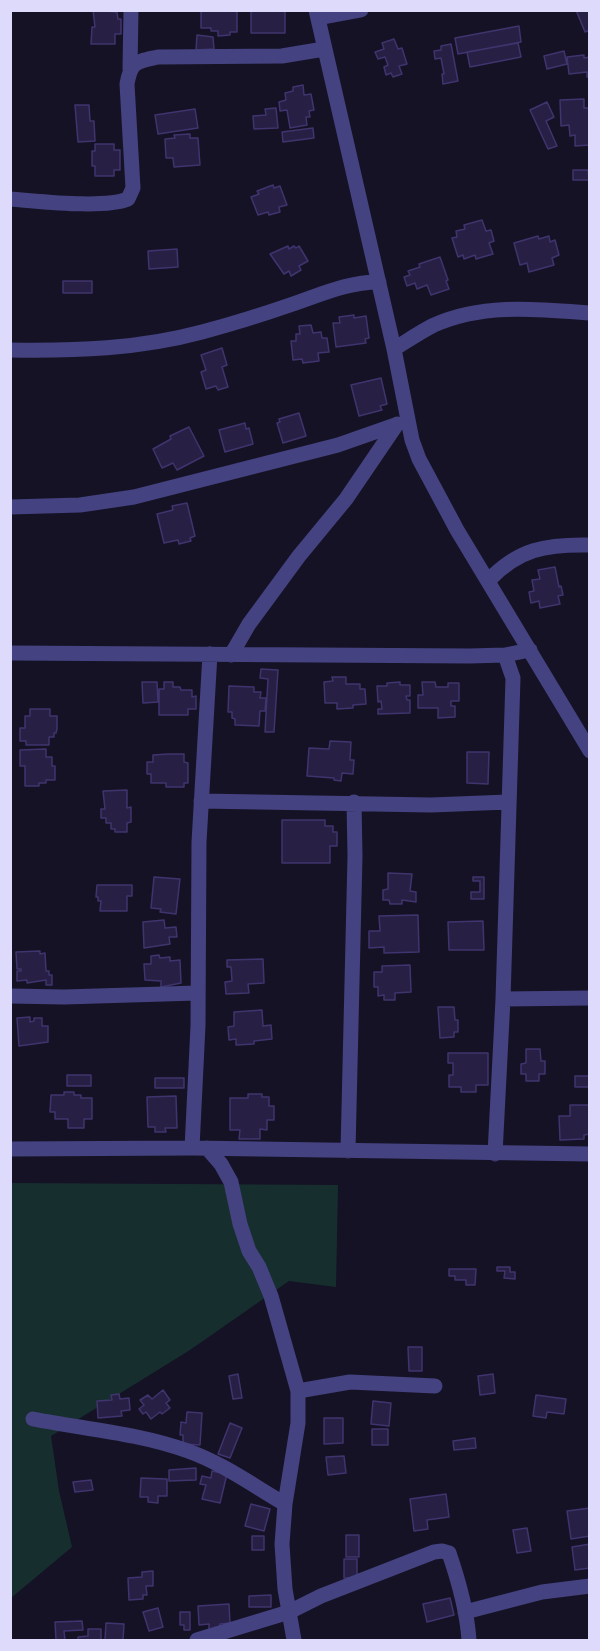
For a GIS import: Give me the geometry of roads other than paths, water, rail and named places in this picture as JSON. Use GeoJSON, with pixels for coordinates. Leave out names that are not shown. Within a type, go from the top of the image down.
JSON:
{"type":"FeatureCollection","features":[{"type":"Feature","properties":{"kind":"street"},"geometry":{"type":"LineString","coordinates":[[10,199],[114,203],[128,199],[133,188],[127,84],[130,69],[131,10]]}},
{"type":"Feature","properties":{"kind":"street"},"geometry":{"type":"LineString","coordinates":[[361,10],[317,14],[394,349],[402,422],[428,479],[590,751]]}},
{"type":"Feature","properties":{"kind":"street"},"geometry":{"type":"LineString","coordinates":[[130,69],[140,61],[158,57],[282,56],[324,49]]}},
{"type":"Feature","properties":{"kind":"street"},"geometry":{"type":"LineString","coordinates":[[10,350],[75,350],[152,343],[252,318],[358,282],[379,282]]}},
{"type":"Feature","properties":{"kind":"street"},"geometry":{"type":"LineString","coordinates":[[394,349],[434,325],[491,310],[522,308],[590,313]]}},
{"type":"Feature","properties":{"kind":"street"},"geometry":{"type":"LineString","coordinates":[[10,507],[80,506],[134,497],[338,445],[402,422]]}},
{"type":"Feature","properties":{"kind":"street"},"geometry":{"type":"LineString","coordinates":[[231,655],[249,624],[299,556],[346,499],[402,422]]}},
{"type":"Feature","properties":{"kind":"street"},"geometry":{"type":"LineString","coordinates":[[488,581],[508,562],[528,552],[549,546],[590,545]]}},
{"type":"Feature","properties":{"kind":"street"},"geometry":{"type":"LineString","coordinates":[[10,653],[506,655],[530,650]]}},
{"type":"Feature","properties":{"kind":"street"},"geometry":{"type":"LineString","coordinates":[[199,1148],[197,993],[201,801],[210,654]]}},
{"type":"Feature","properties":{"kind":"street"},"geometry":{"type":"LineString","coordinates":[[495,1154],[503,999],[513,678],[506,655]]}},
{"type":"Feature","properties":{"kind":"street"},"geometry":{"type":"LineString","coordinates":[[201,801],[431,805],[508,802]]}},
{"type":"Feature","properties":{"kind":"street"},"geometry":{"type":"LineString","coordinates":[[348,1151],[354,802]]}},
{"type":"Feature","properties":{"kind":"street"},"geometry":{"type":"LineString","coordinates":[[10,996],[64,997],[197,993]]}},
{"type":"Feature","properties":{"kind":"street"},"geometry":{"type":"LineString","coordinates":[[503,999],[590,998]]}},
{"type":"Feature","properties":{"kind":"street"},"geometry":{"type":"LineString","coordinates":[[199,1148],[221,1164],[231,1182],[240,1224],[249,1251],[271,1296],[298,1391],[298,1423],[285,1504],[283,1572],[294,1641]]}},
{"type":"Feature","properties":{"kind":"street"},"geometry":{"type":"LineString","coordinates":[[10,1149],[199,1148],[590,1154]]}},
{"type":"Feature","properties":{"kind":"street"},"geometry":{"type":"LineString","coordinates":[[298,1391],[350,1382],[435,1386]]}},
{"type":"Feature","properties":{"kind":"street"},"geometry":{"type":"LineString","coordinates":[[33,1419],[156,1441],[189,1451],[213,1462],[285,1504]]}},
{"type":"Feature","properties":{"kind":"street"},"geometry":{"type":"LineString","coordinates":[[197,1641],[289,1612],[331,1592],[434,1552],[442,1551],[449,1554],[465,1612],[469,1641]]}},
{"type":"Feature","properties":{"kind":"street"},"geometry":{"type":"LineString","coordinates":[[465,1612],[542,1592],[590,1586]]}}]}
